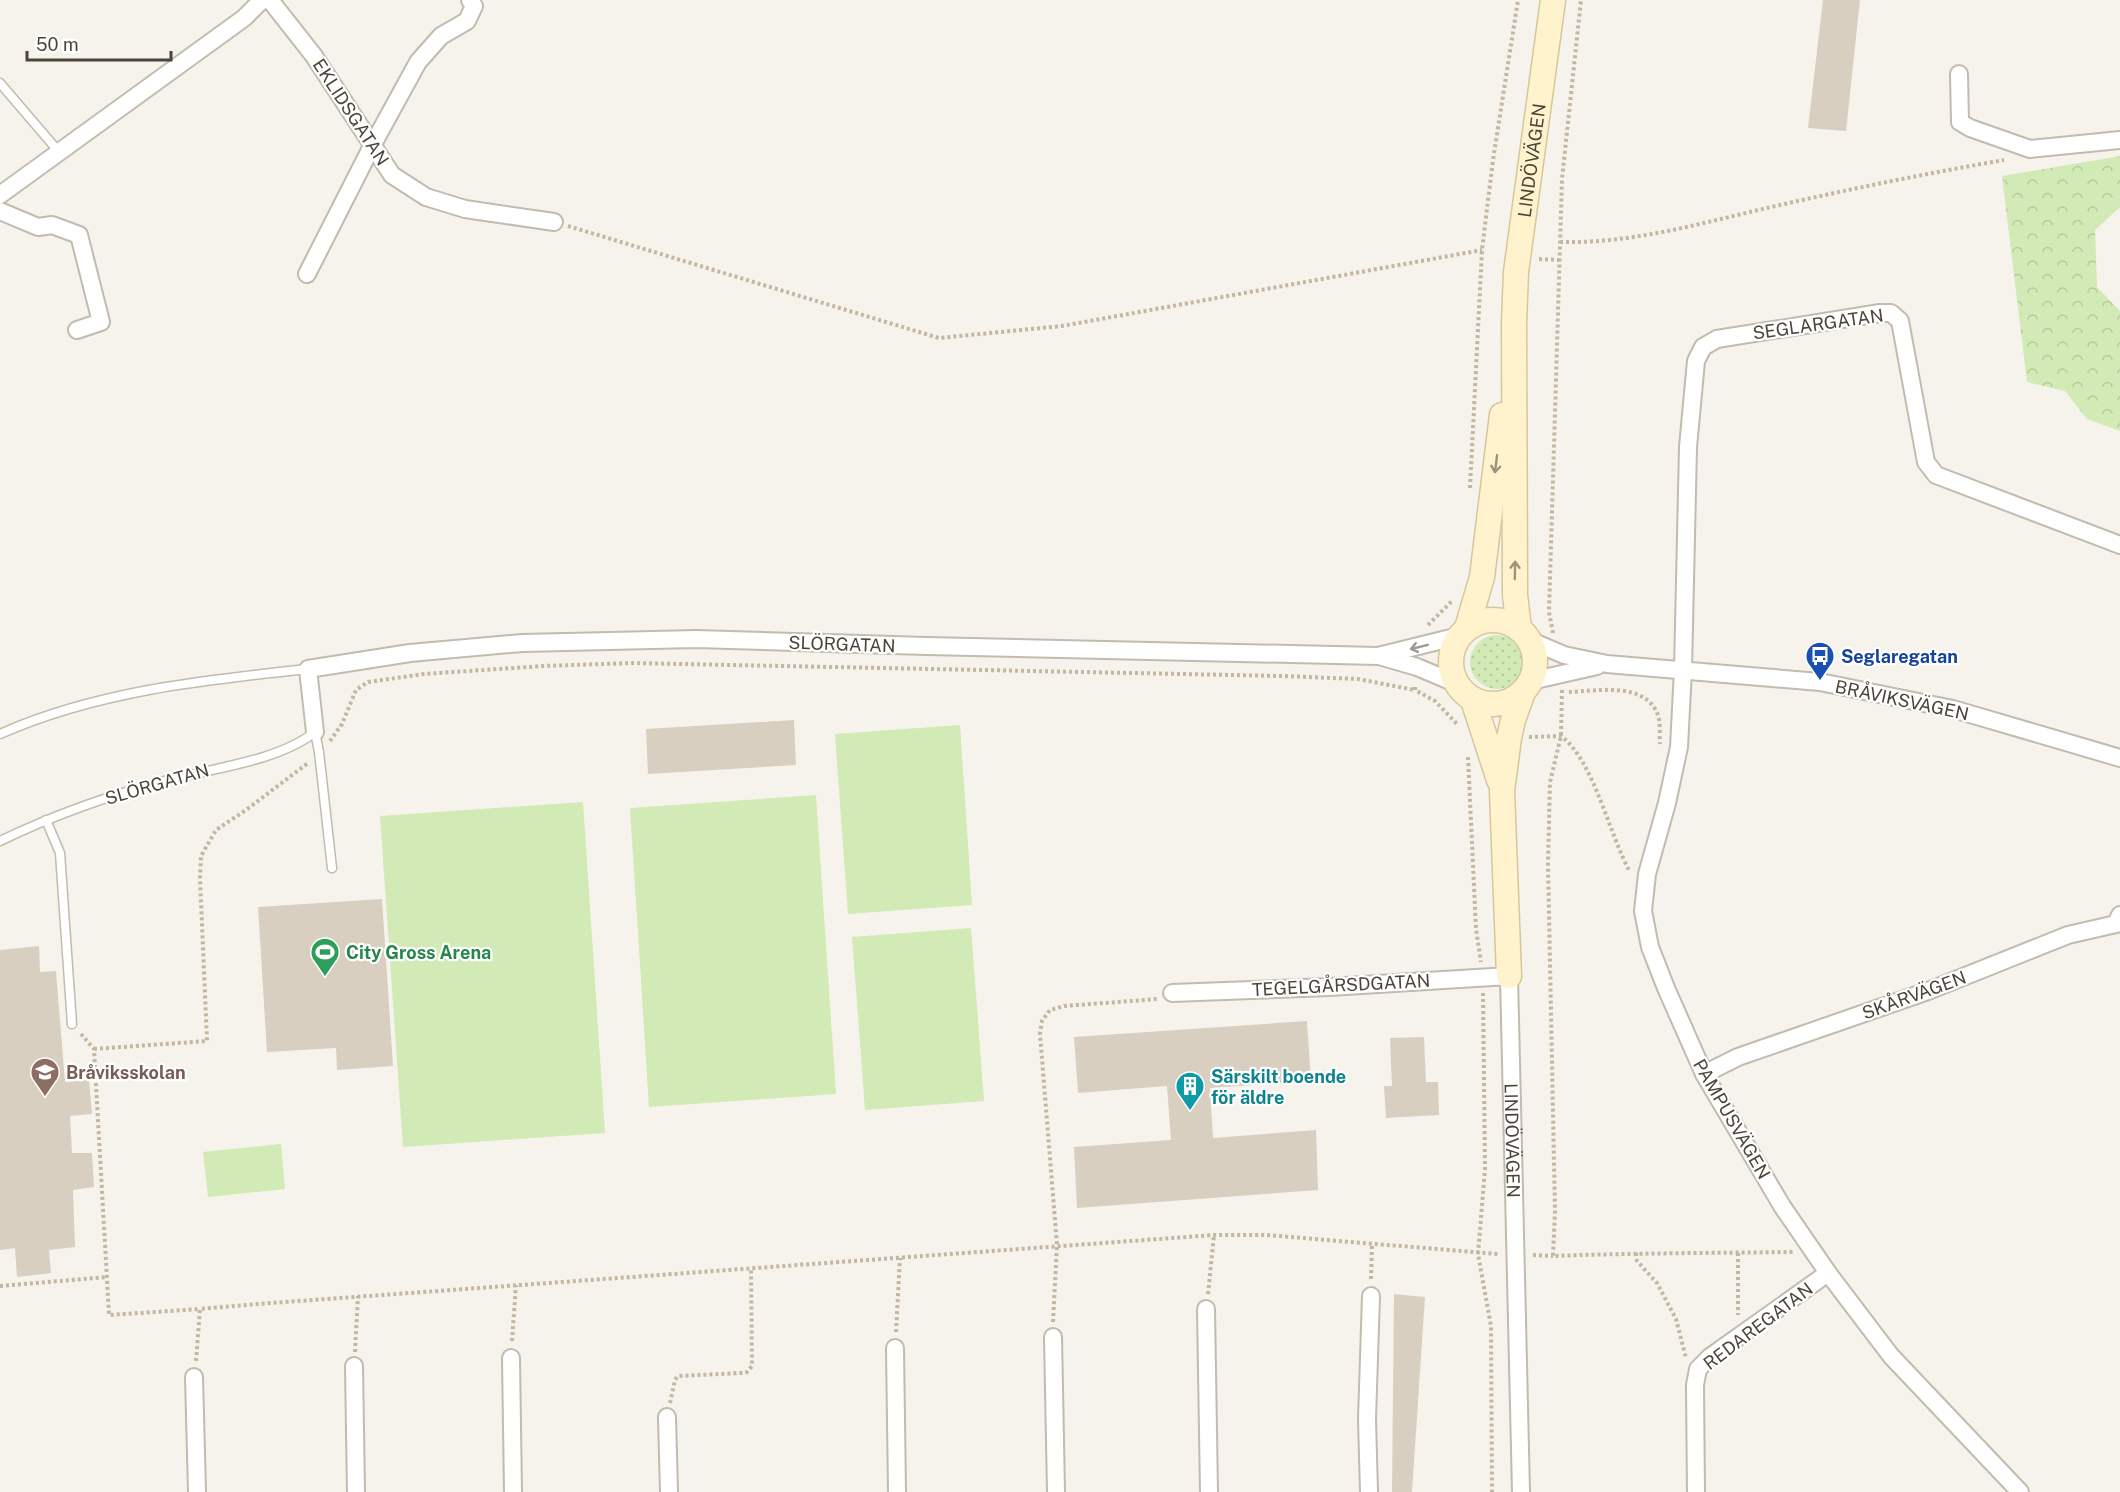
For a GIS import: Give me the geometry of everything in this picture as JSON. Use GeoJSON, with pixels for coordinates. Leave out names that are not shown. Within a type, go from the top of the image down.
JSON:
{"type":"FeatureCollection","features":[{"type":"Feature","properties":{"kind":"main road","name":"LINDÖVÄGEN"},"geometry":{"type":"LineString","coordinates":[[1524,634],[1515,595],[1514,323],[1516,272],[1553,0]]}},
{"type":"Feature","properties":{"kind":"main road","name":"LINDÖVÄGEN"},"geometry":{"type":"LineString","coordinates":[[1463,632],[1482,577],[1514,323]]}},
{"type":"Feature","properties":{"kind":"main road"},"geometry":{"type":"LineString","coordinates":[[1493,620],[1507,622],[1524,634],[1534,653],[1535,668],[1527,687],[1511,700],[1498,704],[1485,704],[1463,693],[1455,683],[1450,659],[1453,647],[1463,632],[1480,621],[1493,620]]}},
{"type":"Feature","properties":{"kind":"main road","name":"LINDÖVÄGEN"},"geometry":{"type":"LineString","coordinates":[[1509,976],[1502,791],[1513,720],[1527,687]]}},
{"type":"Feature","properties":{"kind":"main road","name":"LINDÖVÄGEN"},"geometry":{"type":"LineString","coordinates":[[1473,700],[1502,791]]}},
{"type":"Feature","properties":{"kind":"street"},"geometry":{"type":"LineString","coordinates":[[0,195],[244,18],[262,0]]}},
{"type":"Feature","properties":{"kind":"street","name":"EKLIDSGATAN"},"geometry":{"type":"LineString","coordinates":[[270,0],[314,56],[392,175],[426,197],[465,209],[554,222]]}},
{"type":"Feature","properties":{"kind":"street"},"geometry":{"type":"LineString","coordinates":[[307,274],[418,62],[441,36],[467,21],[474,6],[471,0]]}},
{"type":"Feature","properties":{"kind":"street"},"geometry":{"type":"LineString","coordinates":[[1959,74],[1960,122],[1970,128],[2030,148],[2120,140]]}},
{"type":"Feature","properties":{"kind":"street"},"geometry":{"type":"LineString","coordinates":[[0,211],[38,227],[52,225],[79,235],[101,322],[76,330]]}},
{"type":"Feature","properties":{"kind":"street","name":"SEGLARGATAN"},"geometry":{"type":"LineString","coordinates":[[1683,670],[1688,447],[1696,361],[1703,347],[1717,339],[1891,313],[1900,321],[1926,462],[1936,476],[2120,544]]}},
{"type":"Feature","properties":{"kind":"street","name":"SLÖRGATAN"},"geometry":{"type":"LineString","coordinates":[[1378,656],[1463,632]]}},
{"type":"Feature","properties":{"kind":"street","name":"BRÅVIKSVÄGEN"},"geometry":{"type":"LineString","coordinates":[[1524,634],[1564,655],[1606,664],[1820,682],[1941,707],[2120,758]]}},
{"type":"Feature","properties":{"kind":"street","name":"SLÖRGATAN"},"geometry":{"type":"LineString","coordinates":[[308,669],[410,653],[522,643],[696,639],[1378,656],[1417,667],[1455,683]]}},
{"type":"Feature","properties":{"kind":"street","name":"BRÅVIKSVÄGEN"},"geometry":{"type":"LineString","coordinates":[[1527,687],[1563,674],[1606,664]]}},
{"type":"Feature","properties":{"kind":"street"},"geometry":{"type":"LineString","coordinates":[[308,669],[315,732]]}},
{"type":"Feature","properties":{"kind":"street","name":"PAMPUSVÄGEN"},"geometry":{"type":"LineString","coordinates":[[1683,670],[1679,747],[1667,803],[1647,874],[1643,911],[1650,947],[1666,988],[1704,1074],[1782,1206],[1828,1273],[1891,1356],[2012,1489]]}},
{"type":"Feature","properties":{"kind":"street","name":"SKÅRVÄGEN"},"geometry":{"type":"LineString","coordinates":[[1704,1074],[1738,1057],[1928,991],[2068,935],[2118,924]]}},
{"type":"Feature","properties":{"kind":"street","name":"TEGELGÅRSDGATAN"},"geometry":{"type":"LineString","coordinates":[[1172,993],[1329,987],[1509,976]]}},
{"type":"Feature","properties":{"kind":"street","name":"LINDÖVÄGEN"},"geometry":{"type":"LineString","coordinates":[[1509,976],[1521,1492]]}},
{"type":"Feature","properties":{"kind":"street","name":"REDAREGATAN"},"geometry":{"type":"LineString","coordinates":[[1696,1492],[1695,1385],[1698,1369],[1710,1357],[1828,1273]]}},
{"type":"Feature","properties":{"kind":"street"},"geometry":{"type":"LineString","coordinates":[[1369,1492],[1367,1419],[1371,1296]]}},
{"type":"Feature","properties":{"kind":"street"},"geometry":{"type":"LineString","coordinates":[[1206,1309],[1209,1492]]}},
{"type":"Feature","properties":{"kind":"street"},"geometry":{"type":"LineString","coordinates":[[1053,1337],[1056,1492]]}},
{"type":"Feature","properties":{"kind":"street"},"geometry":{"type":"LineString","coordinates":[[895,1348],[897,1492]]}},
{"type":"Feature","properties":{"kind":"street"},"geometry":{"type":"LineString","coordinates":[[511,1358],[513,1492]]}},
{"type":"Feature","properties":{"kind":"street"},"geometry":{"type":"LineString","coordinates":[[354,1365],[356,1492]]}},
{"type":"Feature","properties":{"kind":"street"},"geometry":{"type":"LineString","coordinates":[[194,1377],[197,1492]]}},
{"type":"Feature","properties":{"kind":"street"},"geometry":{"type":"LineString","coordinates":[[667,1417],[669,1492]]}},
{"type":"Feature","properties":{"kind":"lane"},"geometry":{"type":"LineString","coordinates":[[0,83],[59,152]]}},
{"type":"Feature","properties":{"kind":"lane","name":"SLÖRGATAN"},"geometry":{"type":"LineString","coordinates":[[0,734],[28,721],[112,698],[200,681],[308,669]]}},
{"type":"Feature","properties":{"kind":"lane"},"geometry":{"type":"LineString","coordinates":[[315,732],[320,752],[332,868]]}},
{"type":"Feature","properties":{"kind":"lane","name":"SLÖRGATAN"},"geometry":{"type":"LineString","coordinates":[[0,841],[70,810],[166,780],[278,753],[302,742],[315,732]]}},
{"type":"Feature","properties":{"kind":"lane"},"geometry":{"type":"LineString","coordinates":[[46,820],[60,853],[72,1024]]}},
{"type":"Feature","properties":{"kind":"path"},"geometry":{"type":"LineString","coordinates":[[1564,655],[1564,638],[1554,634],[1549,612],[1562,178],[1581,0]]}},
{"type":"Feature","properties":{"kind":"path"},"geometry":{"type":"LineString","coordinates":[[1560,242],[1582,243],[1648,236],[1869,184],[2010,159],[2030,148]]}},
{"type":"Feature","properties":{"kind":"path"},"geometry":{"type":"LineString","coordinates":[[554,222],[939,338],[1062,326],[1482,250]]}},
{"type":"Feature","properties":{"kind":"path"},"geometry":{"type":"LineString","coordinates":[[94,1049],[207,1041],[201,855],[216,830],[304,767],[320,752],[336,735],[356,690],[368,682],[424,674],[543,666],[632,663],[763,664],[1358,679],[1415,690]]}},
{"type":"Feature","properties":{"kind":"path"},"geometry":{"type":"LineString","coordinates":[[1553,1256],[1556,1211],[1548,864],[1550,782],[1561,736],[1563,674]]}},
{"type":"Feature","properties":{"kind":"path"},"geometry":{"type":"LineString","coordinates":[[1509,738],[1561,736],[1572,744],[1584,763],[1629,870],[1645,896]]}},
{"type":"Feature","properties":{"kind":"path"},"geometry":{"type":"LineString","coordinates":[[1053,1337],[1057,1245],[1040,1034],[1042,1021],[1050,1010],[1064,1006],[1163,999],[1172,993]]}},
{"type":"Feature","properties":{"kind":"path"},"geometry":{"type":"LineString","coordinates":[[72,1024],[94,1049],[109,1315],[1214,1235],[1266,1235],[1478,1254],[1553,1256],[1795,1252]]}},
{"type":"Feature","properties":{"kind":"path"},"geometry":{"type":"LineString","coordinates":[[1206,1309],[1214,1235]]}},
{"type":"Feature","properties":{"kind":"path"},"geometry":{"type":"LineString","coordinates":[[1371,1296],[1372,1244]]}},
{"type":"Feature","properties":{"kind":"path"},"geometry":{"type":"LineString","coordinates":[[1636,1253],[1637,1261],[1657,1283],[1676,1318],[1686,1358],[1698,1369]]}},
{"type":"Feature","properties":{"kind":"path"},"geometry":{"type":"LineString","coordinates":[[1738,1253],[1738,1321],[1743,1333]]}},
{"type":"Feature","properties":{"kind":"path"},"geometry":{"type":"LineString","coordinates":[[1478,1254],[1491,1326],[1492,1492]]}},
{"type":"Feature","properties":{"kind":"path"},"geometry":{"type":"LineString","coordinates":[[895,1348],[900,1257]]}},
{"type":"Feature","properties":{"kind":"path"},"geometry":{"type":"LineString","coordinates":[[667,1417],[675,1380],[678,1376],[741,1373],[747,1372],[752,1366],[751,1268]]}},
{"type":"Feature","properties":{"kind":"path"},"geometry":{"type":"LineString","coordinates":[[0,1286],[107,1277]]}},
{"type":"Feature","properties":{"kind":"path"},"geometry":{"type":"LineString","coordinates":[[511,1358],[516,1285]]}},
{"type":"Feature","properties":{"kind":"path"},"geometry":{"type":"LineString","coordinates":[[354,1365],[358,1296]]}},
{"type":"Feature","properties":{"kind":"path"},"geometry":{"type":"LineString","coordinates":[[194,1377],[200,1309]]}},
{"type":"Feature","properties":{"kind":"green space"},"geometry":{"type":"Polygon","coordinates":[[[2120,156],[2120,207],[2095,230],[2097,287],[2120,311],[2120,431],[2087,419],[2065,391],[2027,382],[2002,176],[2120,156]]]}},
{"type":"Feature","properties":{"kind":"green space"},"geometry":{"type":"Polygon","coordinates":[[[1497,635],[1507,637],[1516,643],[1522,652],[1524,662],[1522,672],[1516,681],[1507,687],[1497,689],[1487,687],[1478,681],[1472,672],[1470,662],[1472,652],[1478,643],[1487,637],[1497,635]]]}},
{"type":"Feature","properties":{"kind":"green space"},"geometry":{"type":"Polygon","coordinates":[[[960,725],[972,905],[848,914],[835,734],[960,725]]]}},
{"type":"Feature","properties":{"kind":"green space"},"geometry":{"type":"Polygon","coordinates":[[[816,795],[836,1094],[649,1107],[630,808],[816,795]]]}},
{"type":"Feature","properties":{"kind":"green space"},"geometry":{"type":"Polygon","coordinates":[[[583,802],[605,1133],[403,1147],[380,816],[583,802]]]}},
{"type":"Feature","properties":{"kind":"green space"},"geometry":{"type":"Polygon","coordinates":[[[971,928],[984,1101],[865,1110],[852,937],[971,928]]]}},
{"type":"Feature","properties":{"kind":"green space"},"geometry":{"type":"Polygon","coordinates":[[[281,1144],[285,1189],[208,1197],[203,1152],[281,1144]]]}},
{"type":"Feature","properties":{"kind":"building"},"geometry":{"type":"Polygon","coordinates":[[[1823,0],[1860,0],[1846,131],[1808,128],[1823,0]]]}},
{"type":"Feature","properties":{"kind":"building"},"geometry":{"type":"Polygon","coordinates":[[[794,720],[796,765],[648,774],[646,729],[794,720]]]}},
{"type":"Feature","properties":{"kind":"building","name":"City Gross Arena"},"geometry":{"type":"Polygon","coordinates":[[[382,899],[393,1066],[337,1070],[336,1048],[267,1052],[258,907],[382,899]]]}},
{"type":"Feature","properties":{"kind":"building","name":"Bråviksskolan"},"geometry":{"type":"Polygon","coordinates":[[[39,946],[40,972],[56,971],[65,1082],[89,1080],[92,1114],[70,1116],[72,1153],[92,1153],[94,1187],[73,1190],[75,1247],[49,1250],[51,1273],[17,1277],[15,1248],[0,1250],[0,950],[39,946]]]}},
{"type":"Feature","properties":{"kind":"building","name":"Särskilt boende för äldre"},"geometry":{"type":"Polygon","coordinates":[[[1307,1021],[1311,1081],[1210,1088],[1213,1138],[1316,1130],[1318,1190],[1077,1208],[1074,1147],[1171,1140],[1167,1086],[1078,1093],[1074,1037],[1307,1021]]]}},
{"type":"Feature","properties":{"kind":"building"},"geometry":{"type":"Polygon","coordinates":[[[1424,1037],[1426,1082],[1438,1082],[1439,1115],[1386,1118],[1384,1086],[1392,1086],[1390,1038],[1424,1037]]]}},
{"type":"Feature","properties":{"kind":"building"},"geometry":{"type":"Polygon","coordinates":[[[1394,1294],[1425,1297],[1412,1492],[1392,1492],[1394,1294]]]}},
{"type":"Feature","properties":{"kind":"place","name":"Seglaregatan"},"geometry":{"type":"Point","coordinates":[1820,682]}},
{"type":"Feature","properties":{"kind":"place","name":"City Gross Arena"},"geometry":{"type":"Point","coordinates":[325,978]}},
{"type":"Feature","properties":{"kind":"place","name":"Bråviksskolan"},"geometry":{"type":"Point","coordinates":[45,1098]}},
{"type":"Feature","properties":{"kind":"place","name":"Särskilt boende för äldre"},"geometry":{"type":"Point","coordinates":[1190,1112]}}]}
